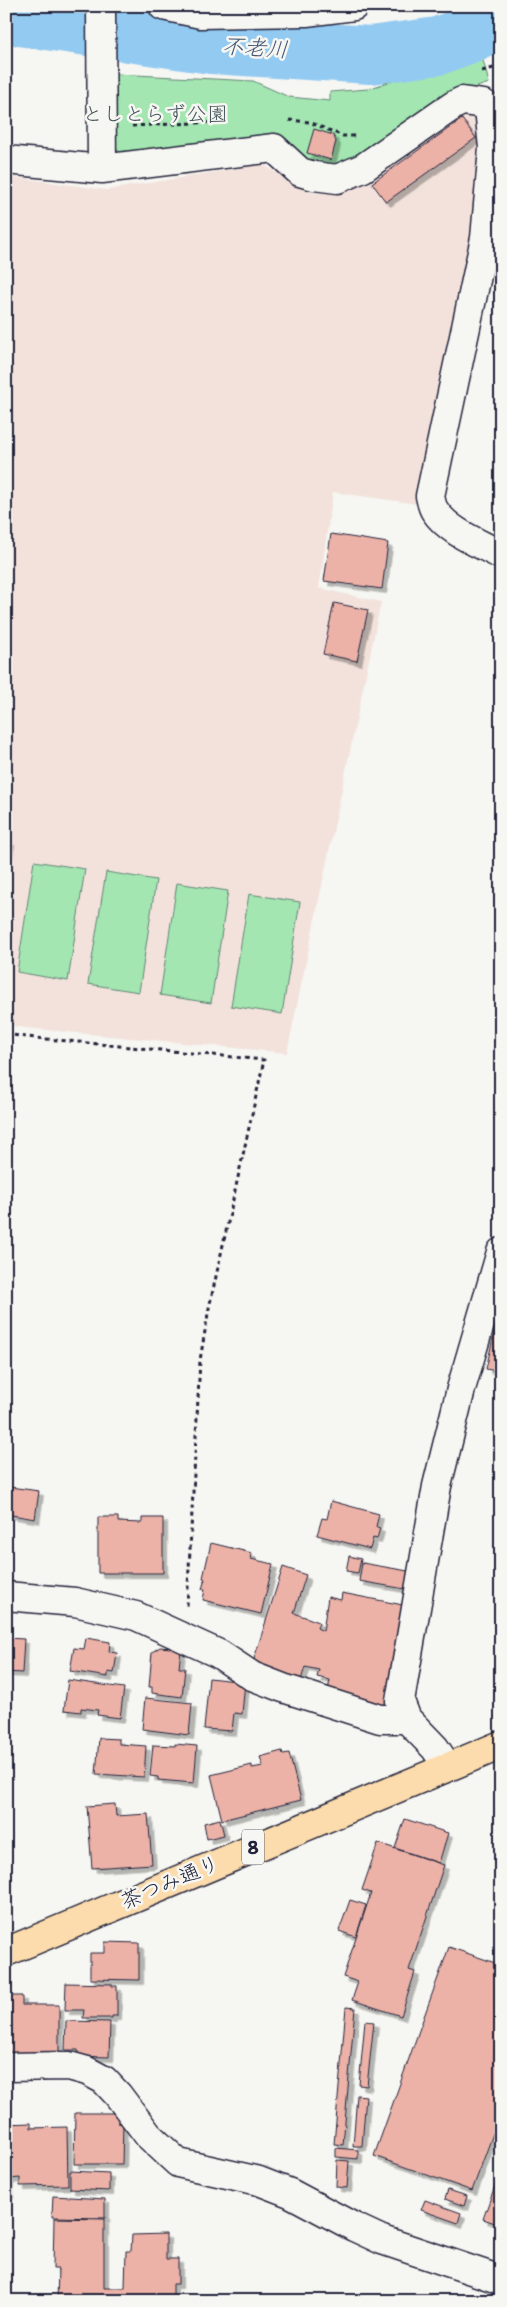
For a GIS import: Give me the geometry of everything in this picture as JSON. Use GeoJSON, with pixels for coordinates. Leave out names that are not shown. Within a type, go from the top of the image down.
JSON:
{"type":"FeatureCollection","features":[{"type":"Feature","properties":{"kind":"main road","name":"茶つみ通り"},"geometry":{"type":"LineString","coordinates":[[6,1952],[501,1745]]}},
{"type":"Feature","properties":{"kind":"street"},"geometry":{"type":"LineString","coordinates":[[102,6],[102,169]]}},
{"type":"Feature","properties":{"kind":"street"},"geometry":{"type":"LineString","coordinates":[[163,6],[201,14],[306,12],[354,6]]}},
{"type":"Feature","properties":{"kind":"street"},"geometry":{"type":"LineString","coordinates":[[6,160],[102,169],[274,148],[300,172],[337,179],[363,168],[462,101],[484,104],[489,108],[493,148],[485,238],[430,496],[434,510],[445,522],[501,555]]}},
{"type":"Feature","properties":{"kind":"street"},"geometry":{"type":"LineString","coordinates":[[447,1766],[435,1748],[407,1719],[400,1701],[437,1486],[461,1389],[501,1252]]}},
{"type":"Feature","properties":{"kind":"street"},"geometry":{"type":"LineString","coordinates":[[6,1596],[84,1604],[136,1616],[219,1654],[252,1676],[283,1688],[380,1719],[407,1719]]}},
{"type":"Feature","properties":{"kind":"street"},"geometry":{"type":"LineString","coordinates":[[6,2067],[69,2066],[87,2071],[104,2080],[118,2095],[148,2135],[178,2163],[259,2181],[290,2193],[382,2240],[501,2280]]}},
{"type":"Feature","properties":{"kind":"path"},"geometry":{"type":"LineString","coordinates":[[473,74],[501,66]]}},
{"type":"Feature","properties":{"kind":"path"},"geometry":{"type":"LineString","coordinates":[[280,119],[309,122],[343,136],[362,136]]}},
{"type":"Feature","properties":{"kind":"path"},"geometry":{"type":"LineString","coordinates":[[102,128],[220,122]]}},
{"type":"Feature","properties":{"kind":"path"},"geometry":{"type":"LineString","coordinates":[[6,1034],[264,1060],[200,1360],[188,1555],[186,1638]]}},
{"type":"Feature","properties":{"kind":"shaded area"},"geometry":{"type":"Polygon","coordinates":[[[468,112],[481,122],[476,212],[417,504],[333,492],[319,588],[381,602],[287,1053],[6,1025],[6,176],[107,190],[262,164],[313,193],[369,176],[468,112]]]}},
{"type":"Feature","properties":{"kind":"green space","name":"としとらず公園"},"geometry":{"type":"Polygon","coordinates":[[[482,56],[489,83],[438,100],[346,167],[306,163],[126,156],[116,149],[116,74],[253,81],[289,97],[330,101],[330,92],[368,89],[429,68],[482,56]]]}},
{"type":"Feature","properties":{"kind":"green space"},"geometry":{"type":"Polygon","coordinates":[[[34,861],[85,869],[68,981],[17,972],[34,861]]]}},
{"type":"Feature","properties":{"kind":"green space"},"geometry":{"type":"Polygon","coordinates":[[[106,872],[156,880],[139,992],[88,984],[106,872]]]}},
{"type":"Feature","properties":{"kind":"green space"},"geometry":{"type":"Polygon","coordinates":[[[177,883],[228,891],[211,1003],[160,995],[177,883]]]}},
{"type":"Feature","properties":{"kind":"green space"},"geometry":{"type":"Polygon","coordinates":[[[249,894],[300,902],[282,1014],[231,1006],[249,894]]]}},
{"type":"Feature","properties":{"kind":"building"},"geometry":{"type":"Polygon","coordinates":[[[462,119],[476,138],[386,202],[372,183],[462,119]]]}},
{"type":"Feature","properties":{"kind":"building"},"geometry":{"type":"Polygon","coordinates":[[[314,129],[333,135],[336,141],[331,160],[307,153],[314,129]]]}},
{"type":"Feature","properties":{"kind":"building"},"geometry":{"type":"Polygon","coordinates":[[[331,534],[388,543],[382,589],[324,581],[331,534]]]}},
{"type":"Feature","properties":{"kind":"building"},"geometry":{"type":"Polygon","coordinates":[[[334,603],[368,610],[357,661],[323,654],[334,603]]]}},
{"type":"Feature","properties":{"kind":"building"},"geometry":{"type":"Polygon","coordinates":[[[6,840],[10,841],[6,860],[6,840]]]}},
{"type":"Feature","properties":{"kind":"building"},"geometry":{"type":"Polygon","coordinates":[[[495,1329],[501,1330],[501,1372],[486,1369],[495,1329]]]}},
{"type":"Feature","properties":{"kind":"building"},"geometry":{"type":"Polygon","coordinates":[[[10,1487],[39,1491],[35,1519],[6,1514],[10,1487]]]}},
{"type":"Feature","properties":{"kind":"building"},"geometry":{"type":"Polygon","coordinates":[[[331,1501],[379,1514],[376,1527],[380,1528],[377,1539],[373,1538],[370,1549],[317,1535],[322,1518],[327,1519],[331,1501]]]}},
{"type":"Feature","properties":{"kind":"building"},"geometry":{"type":"Polygon","coordinates":[[[98,1517],[118,1517],[118,1522],[142,1523],[142,1518],[163,1518],[163,1573],[98,1573],[98,1517]]]}},
{"type":"Feature","properties":{"kind":"building"},"geometry":{"type":"Polygon","coordinates":[[[211,1543],[252,1553],[251,1559],[273,1564],[261,1614],[203,1600],[205,1589],[202,1589],[205,1579],[203,1578],[211,1543]]]}},
{"type":"Feature","properties":{"kind":"building"},"geometry":{"type":"Polygon","coordinates":[[[349,1556],[361,1559],[358,1573],[346,1571],[349,1556]]]}},
{"type":"Feature","properties":{"kind":"building"},"geometry":{"type":"Polygon","coordinates":[[[362,1563],[408,1571],[405,1589],[359,1581],[362,1563]]]}},
{"type":"Feature","properties":{"kind":"building"},"geometry":{"type":"Polygon","coordinates":[[[283,1567],[306,1575],[294,1613],[319,1622],[317,1628],[323,1631],[328,1597],[341,1600],[342,1593],[403,1605],[385,1705],[380,1707],[328,1690],[330,1680],[317,1677],[319,1670],[305,1667],[301,1680],[253,1662],[283,1567]]]}},
{"type":"Feature","properties":{"kind":"building"},"geometry":{"type":"Polygon","coordinates":[[[6,1638],[24,1639],[22,1673],[6,1672],[6,1638]]]}},
{"type":"Feature","properties":{"kind":"building"},"geometry":{"type":"Polygon","coordinates":[[[86,1638],[110,1642],[109,1652],[117,1653],[114,1673],[108,1672],[108,1677],[70,1671],[74,1648],[84,1649],[86,1638]]]}},
{"type":"Feature","properties":{"kind":"building"},"geometry":{"type":"Polygon","coordinates":[[[160,1647],[181,1649],[179,1668],[185,1668],[182,1697],[152,1693],[152,1687],[149,1687],[152,1652],[160,1647]]]}},
{"type":"Feature","properties":{"kind":"building"},"geometry":{"type":"Polygon","coordinates":[[[209,1678],[245,1682],[242,1714],[234,1713],[232,1731],[204,1729],[209,1678]]]}},
{"type":"Feature","properties":{"kind":"building"},"geometry":{"type":"Polygon","coordinates":[[[68,1680],[124,1688],[120,1718],[97,1715],[98,1710],[81,1708],[81,1712],[64,1710],[68,1680]]]}},
{"type":"Feature","properties":{"kind":"building"},"geometry":{"type":"Polygon","coordinates":[[[145,1698],[192,1703],[189,1735],[142,1729],[145,1698]]]}},
{"type":"Feature","properties":{"kind":"building"},"geometry":{"type":"Polygon","coordinates":[[[99,1738],[119,1739],[119,1744],[146,1746],[144,1777],[96,1774],[99,1738]]]}},
{"type":"Feature","properties":{"kind":"building"},"geometry":{"type":"Polygon","coordinates":[[[175,1744],[197,1746],[194,1783],[158,1780],[158,1777],[150,1776],[153,1745],[175,1746],[175,1744]]]}},
{"type":"Feature","properties":{"kind":"building"},"geometry":{"type":"Polygon","coordinates":[[[282,1751],[283,1754],[289,1753],[301,1800],[222,1820],[211,1775],[252,1765],[252,1768],[263,1766],[260,1757],[282,1751]]]}},
{"type":"Feature","properties":{"kind":"building"},"geometry":{"type":"Polygon","coordinates":[[[115,1804],[116,1816],[148,1814],[152,1864],[92,1868],[87,1806],[115,1804]]]}},
{"type":"Feature","properties":{"kind":"building"},"geometry":{"type":"Polygon","coordinates":[[[220,1819],[224,1835],[207,1839],[204,1823],[220,1819]]]}},
{"type":"Feature","properties":{"kind":"building"},"geometry":{"type":"Polygon","coordinates":[[[405,1819],[448,1833],[439,1863],[395,1848],[405,1819]]]}},
{"type":"Feature","properties":{"kind":"building"},"geometry":{"type":"Polygon","coordinates":[[[378,1843],[444,1865],[409,1970],[415,1972],[401,2016],[352,2000],[358,1982],[343,1977],[371,1893],[362,1890],[378,1843]]]}},
{"type":"Feature","properties":{"kind":"building"},"geometry":{"type":"Polygon","coordinates":[[[350,1900],[366,1905],[356,1937],[339,1931],[350,1900]]]}},
{"type":"Feature","properties":{"kind":"building"},"geometry":{"type":"Polygon","coordinates":[[[105,1942],[139,1943],[139,1980],[90,1979],[90,1953],[105,1953],[105,1942]]]}},
{"type":"Feature","properties":{"kind":"building"},"geometry":{"type":"Polygon","coordinates":[[[449,1947],[501,1965],[501,2112],[472,2191],[374,2156],[449,1947]]]}},
{"type":"Feature","properties":{"kind":"building"},"geometry":{"type":"Polygon","coordinates":[[[66,1983],[112,1984],[112,1986],[117,1986],[117,2016],[112,2016],[112,2018],[83,2018],[84,2010],[65,2010],[66,1983]]]}},
{"type":"Feature","properties":{"kind":"building"},"geometry":{"type":"Polygon","coordinates":[[[6,1996],[22,1996],[22,2005],[59,2005],[59,2054],[6,2054],[6,1996]]]}},
{"type":"Feature","properties":{"kind":"building"},"geometry":{"type":"Polygon","coordinates":[[[346,2007],[355,2008],[343,2145],[334,2144],[346,2007]]]}},
{"type":"Feature","properties":{"kind":"building"},"geometry":{"type":"Polygon","coordinates":[[[66,2021],[110,2022],[109,2057],[78,2056],[78,2050],[65,2050],[66,2021]]]}},
{"type":"Feature","properties":{"kind":"building"},"geometry":{"type":"Polygon","coordinates":[[[365,2021],[374,2022],[367,2086],[359,2085],[365,2021]]]}},
{"type":"Feature","properties":{"kind":"building"},"geometry":{"type":"Polygon","coordinates":[[[357,2095],[366,2096],[362,2146],[353,2146],[357,2095]]]}},
{"type":"Feature","properties":{"kind":"building"},"geometry":{"type":"Polygon","coordinates":[[[75,2113],[118,2113],[118,2123],[123,2124],[122,2164],[74,2164],[75,2113]]]}},
{"type":"Feature","properties":{"kind":"building"},"geometry":{"type":"Polygon","coordinates":[[[31,2123],[31,2128],[67,2127],[68,2185],[20,2186],[20,2178],[9,2179],[9,2194],[6,2194],[6,2124],[31,2123]]]}},
{"type":"Feature","properties":{"kind":"building"},"geometry":{"type":"Polygon","coordinates":[[[336,2148],[358,2150],[358,2159],[336,2157],[336,2148]]]}},
{"type":"Feature","properties":{"kind":"building"},"geometry":{"type":"Polygon","coordinates":[[[337,2160],[349,2161],[347,2188],[336,2187],[337,2160]]]}},
{"type":"Feature","properties":{"kind":"building"},"geometry":{"type":"Polygon","coordinates":[[[501,2169],[501,2225],[483,2219],[501,2169]]]}},
{"type":"Feature","properties":{"kind":"building"},"geometry":{"type":"Polygon","coordinates":[[[70,2171],[109,2173],[109,2191],[70,2189],[70,2171]]]}},
{"type":"Feature","properties":{"kind":"building"},"geometry":{"type":"Polygon","coordinates":[[[448,2190],[467,2196],[464,2206],[445,2199],[448,2190]]]}},
{"type":"Feature","properties":{"kind":"building"},"geometry":{"type":"Polygon","coordinates":[[[53,2196],[105,2199],[105,2218],[52,2217],[53,2196]]]}},
{"type":"Feature","properties":{"kind":"building"},"geometry":{"type":"Polygon","coordinates":[[[425,2200],[461,2213],[458,2223],[421,2210],[425,2200]]]}},
{"type":"Feature","properties":{"kind":"building"},"geometry":{"type":"Polygon","coordinates":[[[54,2218],[104,2219],[104,2288],[125,2288],[126,2251],[131,2251],[132,2235],[166,2234],[166,2259],[178,2259],[178,2284],[173,2284],[173,2301],[57,2301],[58,2269],[53,2269],[54,2218]]]}},
{"type":"Feature","properties":{"kind":"waterway","name":"不老川"},"geometry":{"type":"LineString","coordinates":[[6,15],[212,45],[371,55],[438,46],[501,22]]}}]}
